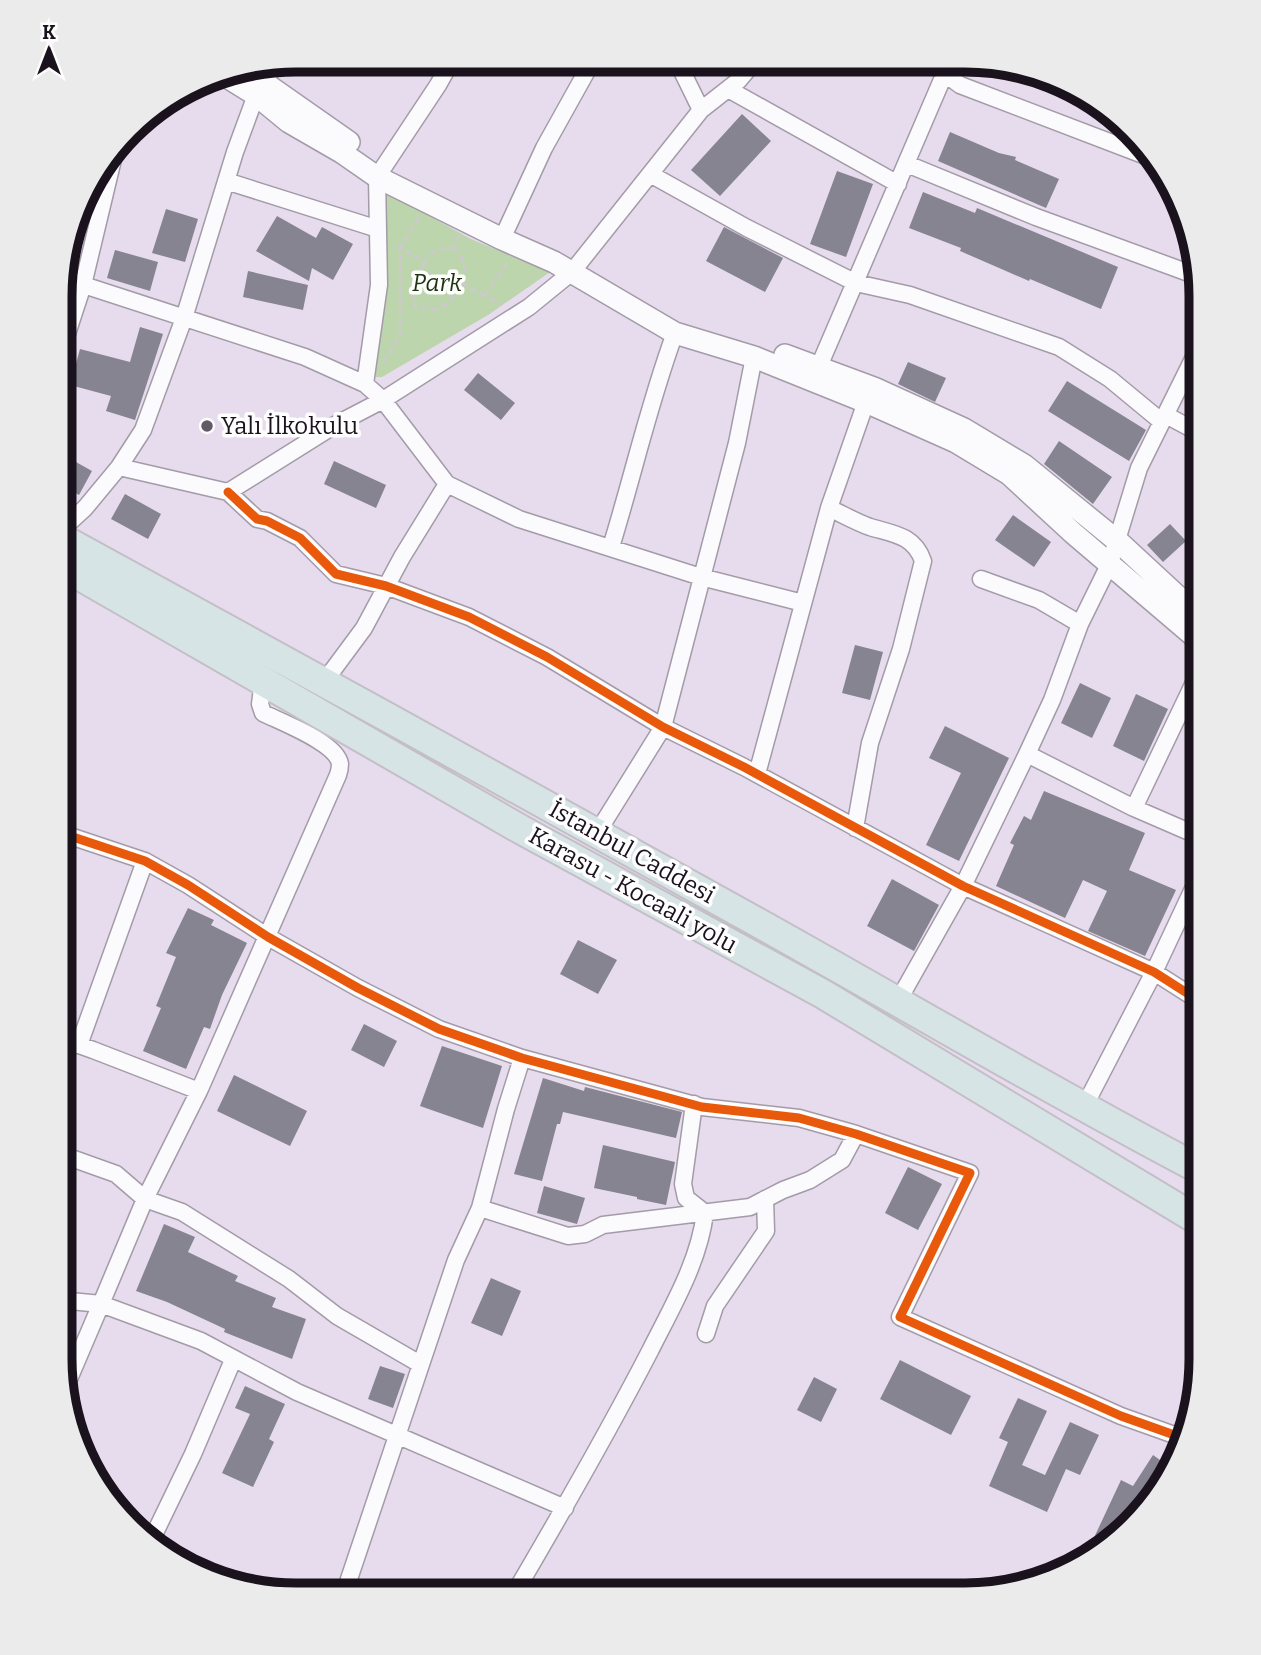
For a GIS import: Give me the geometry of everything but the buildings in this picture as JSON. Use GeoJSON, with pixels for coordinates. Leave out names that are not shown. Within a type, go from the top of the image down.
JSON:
{"type":"FeatureCollection","features":[{"type":"Feature","properties":{"kind":"highway","name":"İstanbul Caddesi"},"geometry":{"type":"LineString","coordinates":[[72,544],[898,1001],[1083,1109],[1189,1164]]}},
{"type":"Feature","properties":{"kind":"highway","name":"Karasu - Kocaali yolu"},"geometry":{"type":"LineString","coordinates":[[72,571],[520,829],[823,994],[1189,1215]]}},
{"type":"Feature","properties":{"kind":"main road"},"geometry":{"type":"LineString","coordinates":[[249,77],[289,122],[341,152],[509,237]]}},
{"type":"Feature","properties":{"kind":"main road"},"geometry":{"type":"LineString","coordinates":[[236,79],[259,90]]}},
{"type":"Feature","properties":{"kind":"main road"},"geometry":{"type":"LineString","coordinates":[[381,171],[466,220],[576,267],[681,322],[764,347],[866,402],[956,442],[1009,474],[1110,564],[1189,611]]}},
{"type":"Feature","properties":{"kind":"main road"},"geometry":{"type":"LineString","coordinates":[[576,267],[596,289],[675,333],[754,358],[874,388],[964,429],[1024,465],[1117,541],[1189,609]]}},
{"type":"Feature","properties":{"kind":"street"},"geometry":{"type":"LineString","coordinates":[[367,386],[379,285],[381,171],[445,72]]}},
{"type":"Feature","properties":{"kind":"street"},"geometry":{"type":"LineString","coordinates":[[509,237],[544,148],[586,72]]}},
{"type":"Feature","properties":{"kind":"street"},"geometry":{"type":"LineString","coordinates":[[682,72],[701,110]]}},
{"type":"Feature","properties":{"kind":"street"},"geometry":{"type":"LineString","coordinates":[[228,492],[335,425],[383,400],[519,314],[576,267],[701,110],[744,72]]}},
{"type":"Feature","properties":{"kind":"street"},"geometry":{"type":"LineString","coordinates":[[816,374],[945,72]]}},
{"type":"Feature","properties":{"kind":"street"},"geometry":{"type":"LineString","coordinates":[[951,72],[960,85],[1138,153]]}},
{"type":"Feature","properties":{"kind":"street"},"geometry":{"type":"LineString","coordinates":[[72,520],[119,467],[143,430],[184,318],[226,181],[259,90],[269,74]]}},
{"type":"Feature","properties":{"kind":"street"},"geometry":{"type":"LineString","coordinates":[[728,89],[898,184]]}},
{"type":"Feature","properties":{"kind":"street"},"geometry":{"type":"LineString","coordinates":[[906,163],[1036,217],[1187,272]]}},
{"type":"Feature","properties":{"kind":"street"},"geometry":{"type":"LineString","coordinates":[[72,314],[83,285],[111,169]]}},
{"type":"Feature","properties":{"kind":"street"},"geometry":{"type":"LineString","coordinates":[[650,174],[747,228],[856,283],[910,295],[1059,347],[1164,418],[1189,429]]}},
{"type":"Feature","properties":{"kind":"street"},"geometry":{"type":"LineString","coordinates":[[226,181],[378,229]]}},
{"type":"Feature","properties":{"kind":"street"},"geometry":{"type":"LineString","coordinates":[[73,282],[305,357],[367,386],[383,400],[447,484],[519,519],[701,576],[803,603]]}},
{"type":"Feature","properties":{"kind":"street"},"geometry":{"type":"LineString","coordinates":[[611,547],[632,481],[658,380],[675,333]]}},
{"type":"Feature","properties":{"kind":"street"},"geometry":{"type":"LineString","coordinates":[[597,833],[663,727],[737,443],[754,358]]}},
{"type":"Feature","properties":{"kind":"street"},"geometry":{"type":"LineString","coordinates":[[898,1001],[963,886],[1052,700],[1080,624],[1110,564],[1139,468],[1189,367]]}},
{"type":"Feature","properties":{"kind":"street"},"geometry":{"type":"LineString","coordinates":[[757,774],[829,508],[866,402]]}},
{"type":"Feature","properties":{"kind":"street"},"geometry":{"type":"LineString","coordinates":[[119,467],[228,492],[257,519],[267,521],[300,538],[336,574],[386,586],[469,617],[547,657],[663,727],[757,774],[963,886],[1154,972],[1189,994]]}},
{"type":"Feature","properties":{"kind":"street"},"geometry":{"type":"LineString","coordinates":[[324,682],[364,628],[447,484]]}},
{"type":"Feature","properties":{"kind":"street"},"geometry":{"type":"LineString","coordinates":[[829,508],[869,526],[901,534],[919,551],[923,561],[901,649],[870,743],[855,828]]}},
{"type":"Feature","properties":{"kind":"street"},"geometry":{"type":"LineString","coordinates":[[981,579],[1039,600],[1080,624]]}},
{"type":"Feature","properties":{"kind":"street"},"geometry":{"type":"LineString","coordinates":[[73,1370],[145,1199],[199,1091],[268,937],[333,787],[340,764],[334,753],[317,740],[262,713],[260,704],[263,681]]}},
{"type":"Feature","properties":{"kind":"street"},"geometry":{"type":"LineString","coordinates":[[1134,808],[1189,693]]}},
{"type":"Feature","properties":{"kind":"street"},"geometry":{"type":"LineString","coordinates":[[1027,754],[1134,808],[1189,832]]}},
{"type":"Feature","properties":{"kind":"street"},"geometry":{"type":"LineString","coordinates":[[72,837],[145,861],[188,885],[268,937],[358,988],[439,1029],[522,1058],[694,1104],[799,1118],[856,1133],[970,1173],[901,1317],[1121,1416],[1176,1435]]}},
{"type":"Feature","properties":{"kind":"street"},"geometry":{"type":"LineString","coordinates":[[79,1045],[145,861]]}},
{"type":"Feature","properties":{"kind":"street"},"geometry":{"type":"LineString","coordinates":[[1083,1109],[1189,898]]}},
{"type":"Feature","properties":{"kind":"street"},"geometry":{"type":"LineString","coordinates":[[72,1045],[79,1045],[199,1091]]}},
{"type":"Feature","properties":{"kind":"street"},"geometry":{"type":"LineString","coordinates":[[348,1583],[456,1261],[480,1208],[522,1058]]}},
{"type":"Feature","properties":{"kind":"street"},"geometry":{"type":"LineString","coordinates":[[694,1104],[683,1184],[686,1198],[705,1213]]}},
{"type":"Feature","properties":{"kind":"street"},"geometry":{"type":"LineString","coordinates":[[480,1208],[568,1236],[585,1234],[603,1225],[750,1207],[810,1180],[842,1160],[856,1133]]}},
{"type":"Feature","properties":{"kind":"street"},"geometry":{"type":"LineString","coordinates":[[72,1158],[116,1174],[145,1199],[182,1212],[289,1279],[337,1316],[420,1364]]}},
{"type":"Feature","properties":{"kind":"street"},"geometry":{"type":"LineString","coordinates":[[706,1334],[715,1306],[766,1231],[765,1199]]}},
{"type":"Feature","properties":{"kind":"street"},"geometry":{"type":"LineString","coordinates":[[521,1583],[613,1424],[681,1289],[702,1235],[705,1213]]}},
{"type":"Feature","properties":{"kind":"street"},"geometry":{"type":"LineString","coordinates":[[72,1301],[101,1304],[201,1341],[297,1392],[565,1508]]}},
{"type":"Feature","properties":{"kind":"street"},"geometry":{"type":"LineString","coordinates":[[155,1533],[193,1454],[233,1360]]}},
{"type":"Feature","properties":{"kind":"path"},"geometry":{"type":"LineString","coordinates":[[367,386],[400,336],[400,248],[419,217],[410,212]]}},
{"type":"Feature","properties":{"kind":"path"},"geometry":{"type":"LineString","coordinates":[[454,247],[466,220]]}},
{"type":"Feature","properties":{"kind":"path"},"geometry":{"type":"LineString","coordinates":[[485,295],[509,237]]}},
{"type":"Feature","properties":{"kind":"path"},"geometry":{"type":"LineString","coordinates":[[379,246],[400,248],[425,262]]}},
{"type":"Feature","properties":{"kind":"path"},"geometry":{"type":"LineString","coordinates":[[454,247],[433,252],[425,262],[413,288],[415,306],[429,311],[443,307],[464,284]]}},
{"type":"Feature","properties":{"kind":"path"},"geometry":{"type":"LineString","coordinates":[[454,247],[462,257],[466,274],[460,282],[519,314]]}},
{"type":"Feature","properties":{"kind":"path"},"geometry":{"type":"LineString","coordinates":[[420,270],[459,290]]}},
{"type":"Feature","properties":{"kind":"green space","name":"Park"},"geometry":{"type":"Polygon","coordinates":[[[384,191],[471,239],[550,272],[488,315],[382,377],[376,377],[373,368],[384,191]]]}},
{"type":"Feature","properties":{"kind":"cycle path"},"geometry":{"type":"LineString","coordinates":[[228,492],[257,519],[267,521],[300,538],[336,574],[386,586],[469,617],[547,657],[663,727],[744,767],[963,886],[1154,972],[1189,994]]}},
{"type":"Feature","properties":{"kind":"cycle path"},"geometry":{"type":"LineString","coordinates":[[72,837],[145,861],[188,885],[268,937],[358,988],[439,1029],[522,1058],[702,1107],[799,1118],[856,1134],[970,1173],[900,1317],[1121,1416],[1176,1435]]}},
{"type":"Feature","properties":{"kind":"place","name":"Yalı İlkokulu"},"geometry":{"type":"Point","coordinates":[207,426]}}]}
